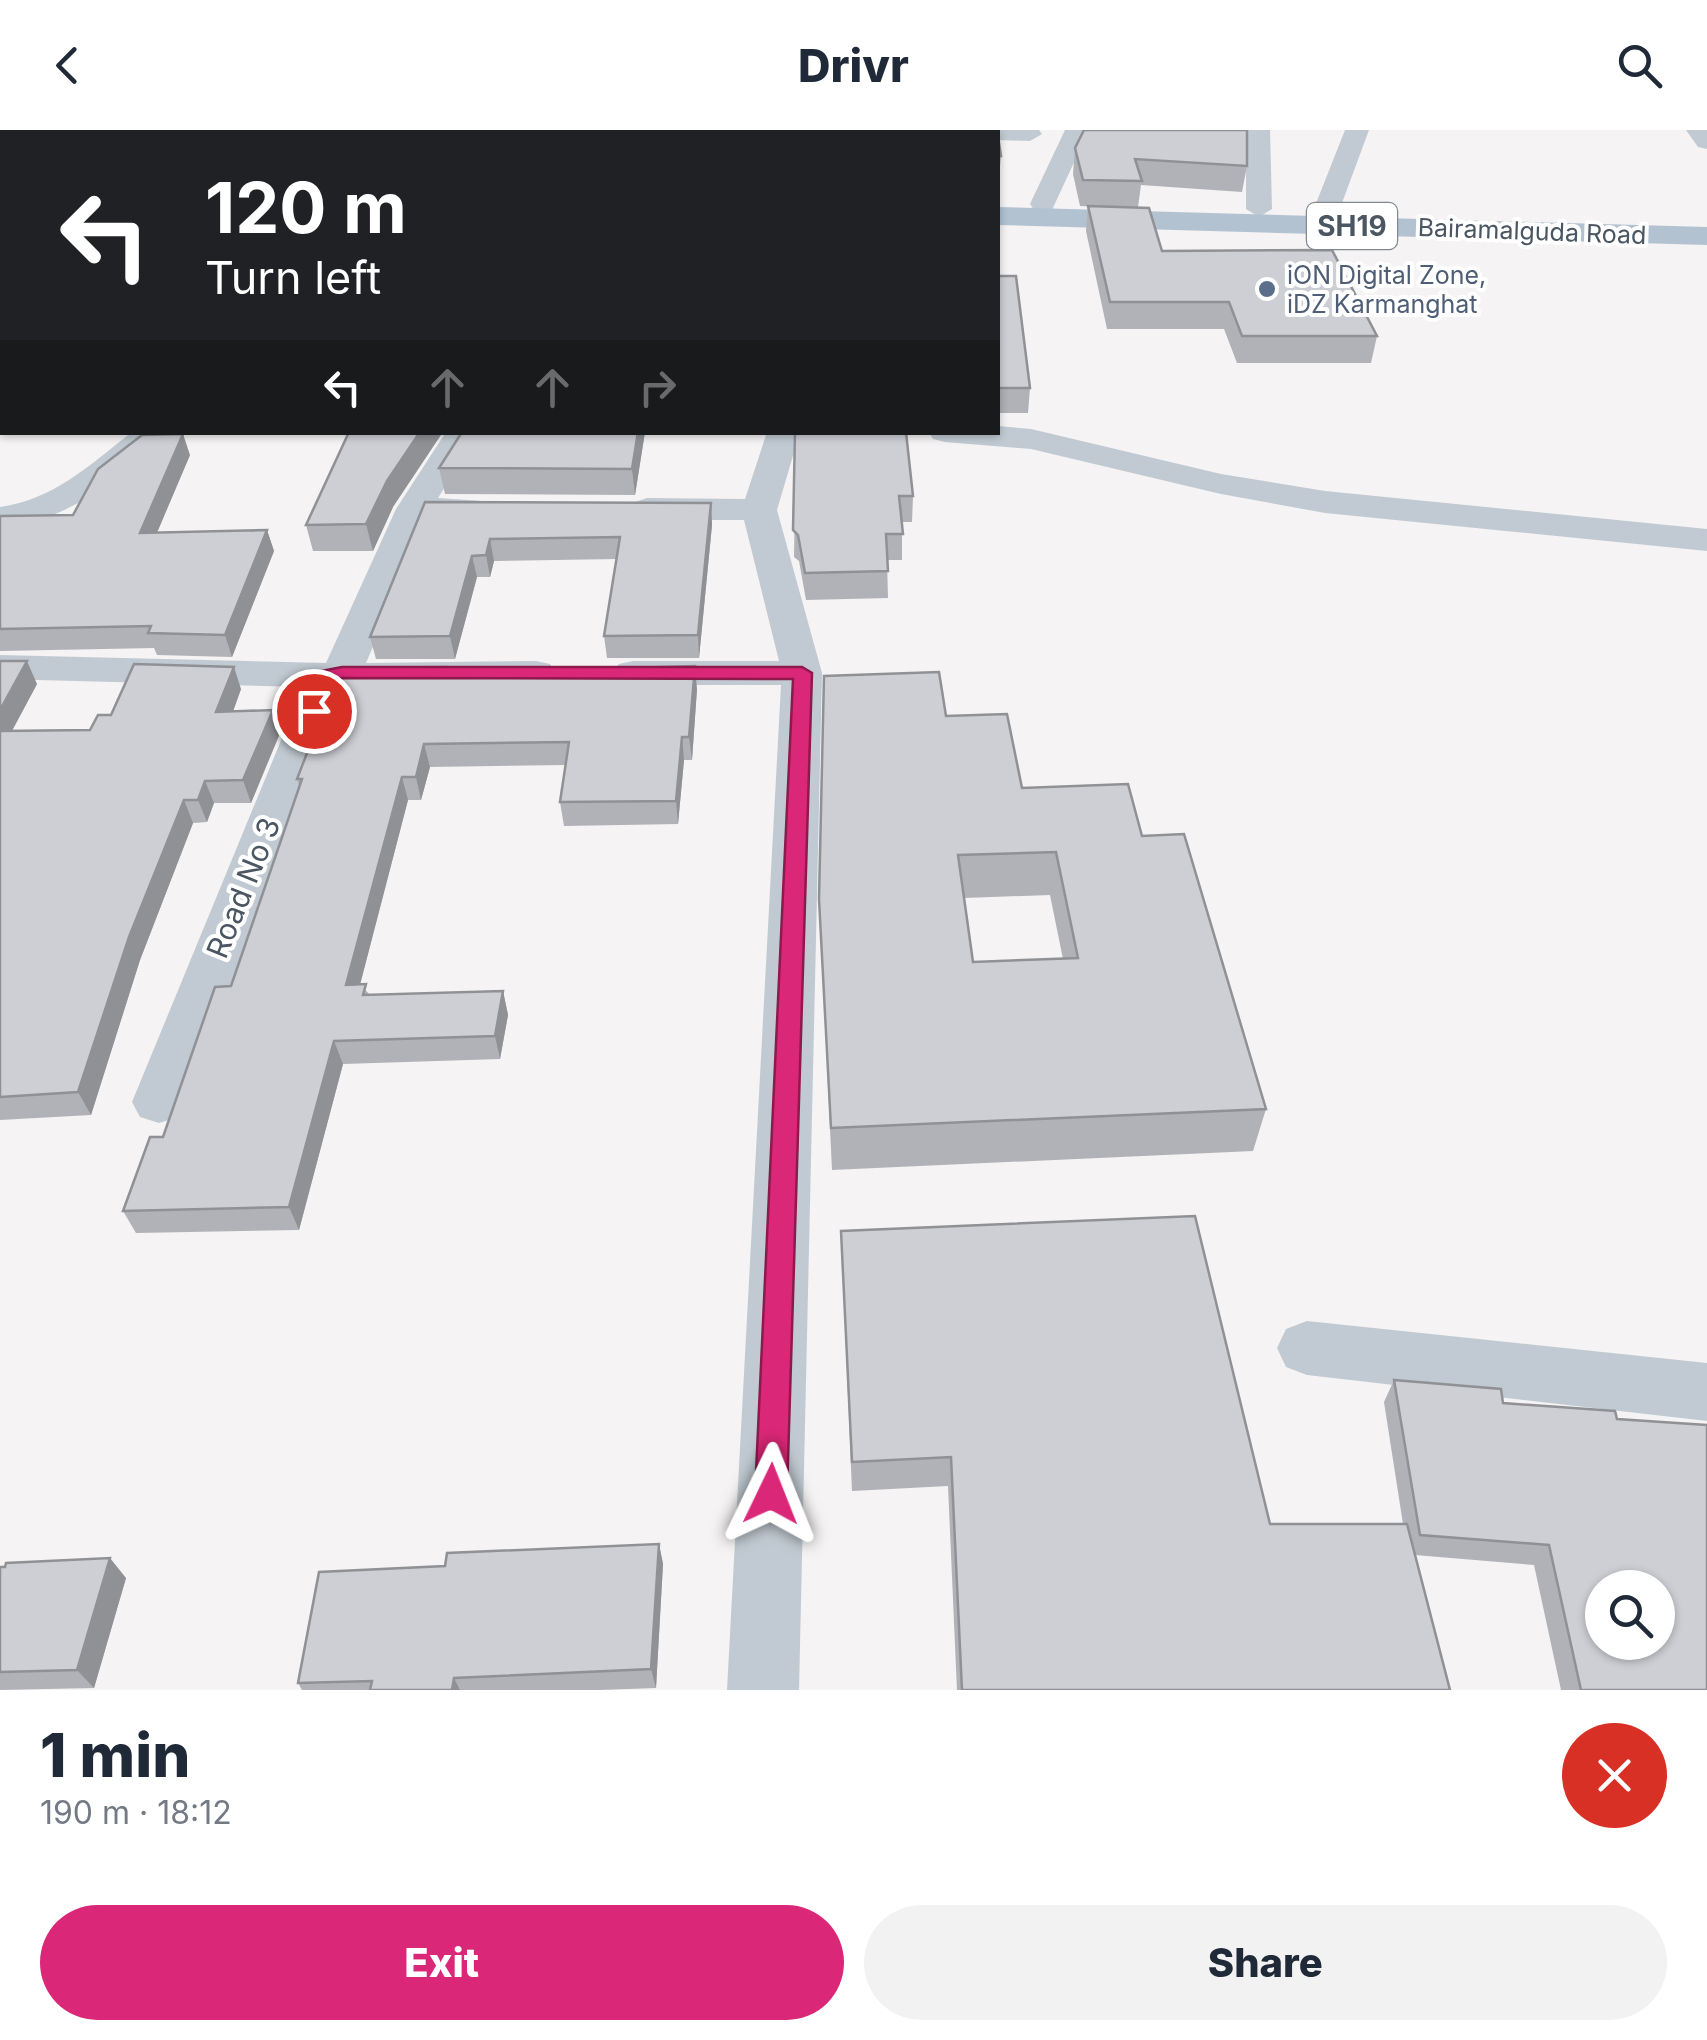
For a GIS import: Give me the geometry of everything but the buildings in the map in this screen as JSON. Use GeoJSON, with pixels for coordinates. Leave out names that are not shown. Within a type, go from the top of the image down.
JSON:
{"type":"FeatureCollection","features":[{"type":"Feature","properties":{"kind":"main road","name":"Bairamalguda Road"},"geometry":{"type":"LineString","coordinates":[[1000,202],[1707,222]]}},
{"type":"Feature","properties":{"kind":"main road","name":"Bairamalguda Road"},"geometry":{"type":"LineString","coordinates":[[1000,216],[1707,236]]}},
{"type":"Feature","properties":{"kind":"street"},"geometry":{"type":"LineString","coordinates":[[1043,204],[1078,130]]}},
{"type":"Feature","properties":{"kind":"street"},"geometry":{"type":"LineString","coordinates":[[1258,130],[1259,210]]}},
{"type":"Feature","properties":{"kind":"street"},"geometry":{"type":"LineString","coordinates":[[1326,212],[1356,130]]}},
{"type":"Feature","properties":{"kind":"street"},"geometry":{"type":"LineString","coordinates":[[1698,130],[1707,142]]}},
{"type":"Feature","properties":{"kind":"street"},"geometry":{"type":"LineString","coordinates":[[1000,133],[1030,134]]}},
{"type":"Feature","properties":{"kind":"street"},"geometry":{"type":"LineString","coordinates":[[0,518],[29,515],[67,498],[149,435]]}},
{"type":"Feature","properties":{"kind":"street","name":"Road No 3"},"geometry":{"type":"LineString","coordinates":[[159,1102],[335,674],[414,509],[461,435]]}},
{"type":"Feature","properties":{"kind":"street"},"geometry":{"type":"LineString","coordinates":[[764,1690],[802,673],[759,510],[783,435]]}},
{"type":"Feature","properties":{"kind":"street"},"geometry":{"type":"LineString","coordinates":[[982,435],[1032,439],[1221,484],[1325,502],[1707,540]]}},
{"type":"Feature","properties":{"kind":"street"},"geometry":{"type":"LineString","coordinates":[[414,509],[510,509]]}},
{"type":"Feature","properties":{"kind":"street"},"geometry":{"type":"LineString","coordinates":[[605,509],[759,510]]}},
{"type":"Feature","properties":{"kind":"street"},"geometry":{"type":"LineString","coordinates":[[0,667],[335,674],[802,673]]}},
{"type":"Feature","properties":{"kind":"street"},"geometry":{"type":"LineString","coordinates":[[1307,1348],[1707,1392]]}},
{"type":"Feature","properties":{"kind":"place","name":"iON Digital Zone, iDZ Karmanghat"},"geometry":{"type":"Point","coordinates":[1267,289]}},
{"type":"Feature","properties":{"kind":"route"},"geometry":{"type":"LineString","coordinates":[[314,711],[328,675],[342,672],[802,673],[771,1494]]}}]}
